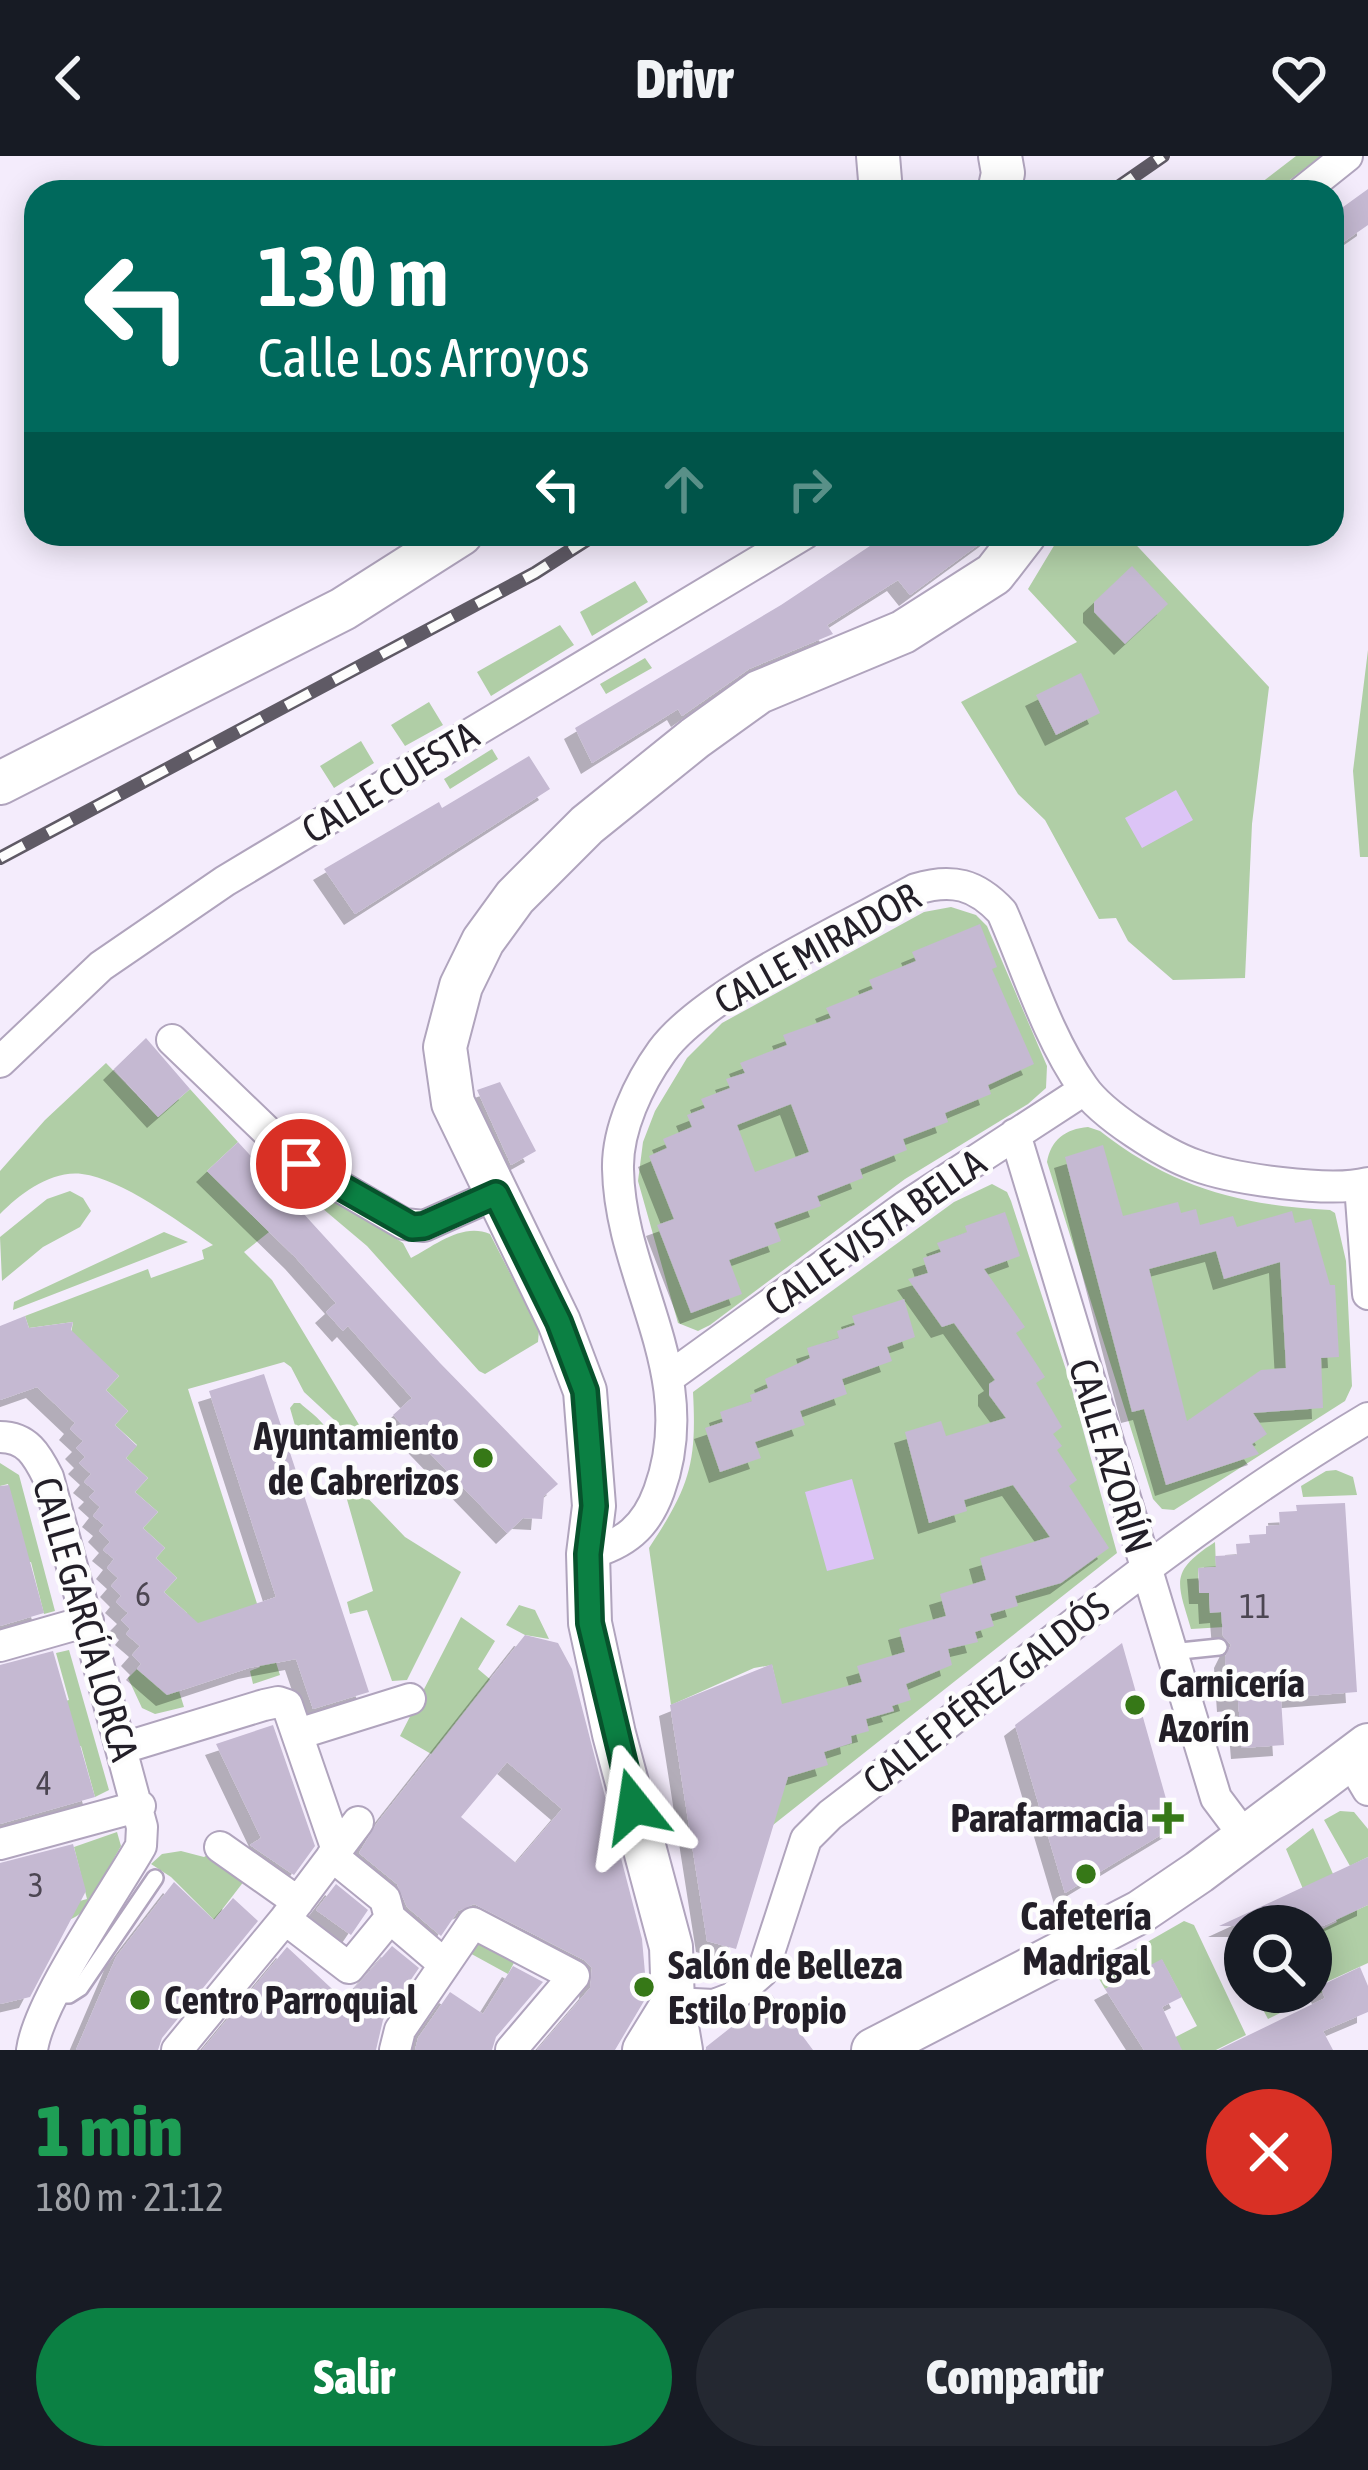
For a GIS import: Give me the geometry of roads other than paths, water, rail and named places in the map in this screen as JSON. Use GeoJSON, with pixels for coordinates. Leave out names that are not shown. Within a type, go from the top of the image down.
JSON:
{"type":"FeatureCollection","features":[{"type":"Feature","properties":{"kind":"street"},"geometry":{"type":"LineString","coordinates":[[1317,180],[1347,156]]}},
{"type":"Feature","properties":{"kind":"street"},"geometry":{"type":"LineString","coordinates":[[0,783],[343,609],[442,546]]}},
{"type":"Feature","properties":{"kind":"street","name":"CALLE CUESTA"},"geometry":{"type":"LineString","coordinates":[[0,1062],[101,966],[225,881],[784,546]]}},
{"type":"Feature","properties":{"kind":"street"},"geometry":{"type":"LineString","coordinates":[[682,2050],[671,1947],[593,1641],[588,1554],[594,1506],[585,1391],[559,1322],[453,1103],[445,1047],[460,986],[483,940],[515,897],[587,825],[734,708],[759,692],[903,632],[994,574],[1015,546]]}},
{"type":"Feature","properties":{"kind":"street","name":"CALLE MIRADOR"},"geometry":{"type":"LineString","coordinates":[[588,1554],[615,1546],[638,1529],[651,1512],[668,1467],[668,1378],[658,1327],[623,1214],[618,1166],[624,1128],[638,1095],[663,1049],[699,1013],[916,889],[938,882],[961,883],[984,893],[1002,912],[1084,1090],[1131,1129],[1194,1165],[1249,1179],[1364,1184],[1368,1294]]}},
{"type":"Feature","properties":{"kind":"street"},"geometry":{"type":"LineString","coordinates":[[172,1040],[301,1164],[404,1224],[424,1226],[496,1194]]}},
{"type":"Feature","properties":{"kind":"street","name":"CALLE VISTA BELLA"},"geometry":{"type":"LineString","coordinates":[[668,1378],[906,1206],[1084,1090]]}},
{"type":"Feature","properties":{"kind":"street","name":"CALLE AZORÍN"},"geometry":{"type":"LineString","coordinates":[[1015,1134],[1216,1798],[1246,1838]]}},
{"type":"Feature","properties":{"kind":"street","name":"CALLE PÉREZ GALDÓS"},"geometry":{"type":"LineString","coordinates":[[674,2003],[714,2005],[748,1986],[763,1971],[806,1840],[830,1815],[1145,1570],[1310,1453],[1368,1418]]}},
{"type":"Feature","properties":{"kind":"street","name":"CALLE GARCÍA LORCA"},"geometry":{"type":"LineString","coordinates":[[0,1437],[35,1450],[41,1463],[141,1816]]}},
{"type":"Feature","properties":{"kind":"street"},"geometry":{"type":"LineString","coordinates":[[0,1646],[88,1622]]}},
{"type":"Feature","properties":{"kind":"street"},"geometry":{"type":"LineString","coordinates":[[298,1734],[410,1699]]}},
{"type":"Feature","properties":{"kind":"street"},"geometry":{"type":"LineString","coordinates":[[123,1748],[278,1702],[287,1706],[334,1853],[385,1899],[390,1918],[444,1964]]}},
{"type":"Feature","properties":{"kind":"street"},"geometry":{"type":"LineString","coordinates":[[873,2050],[1140,1912],[1362,1764]]}},
{"type":"Feature","properties":{"kind":"street"},"geometry":{"type":"LineString","coordinates":[[0,1844],[141,1816],[141,1846],[34,2032],[32,2050]]}},
{"type":"Feature","properties":{"kind":"street"},"geometry":{"type":"LineString","coordinates":[[177,2050],[358,1822]]}},
{"type":"Feature","properties":{"kind":"street"},"geometry":{"type":"LineString","coordinates":[[220,1847],[349,1968],[390,1918]]}},
{"type":"Feature","properties":{"kind":"street"},"geometry":{"type":"LineString","coordinates":[[395,2050],[400,2030],[473,1923],[574,1976],[511,2050]]}},
{"type":"Feature","properties":{"kind":"street"},"geometry":{"type":"LineString","coordinates":[[644,2050],[674,2003]]}},
{"type":"Feature","properties":{"kind":"lane"},"geometry":{"type":"LineString","coordinates":[[1172,1652],[1219,1647]]}},
{"type":"Feature","properties":{"kind":"lane"},"geometry":{"type":"LineString","coordinates":[[54,1995],[80,1988],[155,1878]]}},
{"type":"Feature","properties":{"kind":"railway"},"geometry":{"type":"LineString","coordinates":[[1128,180],[1163,156]]}},
{"type":"Feature","properties":{"kind":"railway"},"geometry":{"type":"LineString","coordinates":[[0,858],[535,573],[577,546]]}},
{"type":"Feature","properties":{"kind":"place","name":"Ayuntamiento de Cabrerizos"},"geometry":{"type":"Point","coordinates":[483,1458]}},
{"type":"Feature","properties":{"kind":"place","name":"Carnicería Azorín"},"geometry":{"type":"Point","coordinates":[1135,1705]}},
{"type":"Feature","properties":{"kind":"place","name":"Parafarmacia"},"geometry":{"type":"Point","coordinates":[1168,1818]}},
{"type":"Feature","properties":{"kind":"place","name":"Cafetería Madrigal"},"geometry":{"type":"Point","coordinates":[1086,1874]}},
{"type":"Feature","properties":{"kind":"place","name":"Salón de Belleza Estilo Propio"},"geometry":{"type":"Point","coordinates":[644,1987]}},
{"type":"Feature","properties":{"kind":"place","name":"Centro Parroquial"},"geometry":{"type":"Point","coordinates":[140,2000]}}]}
